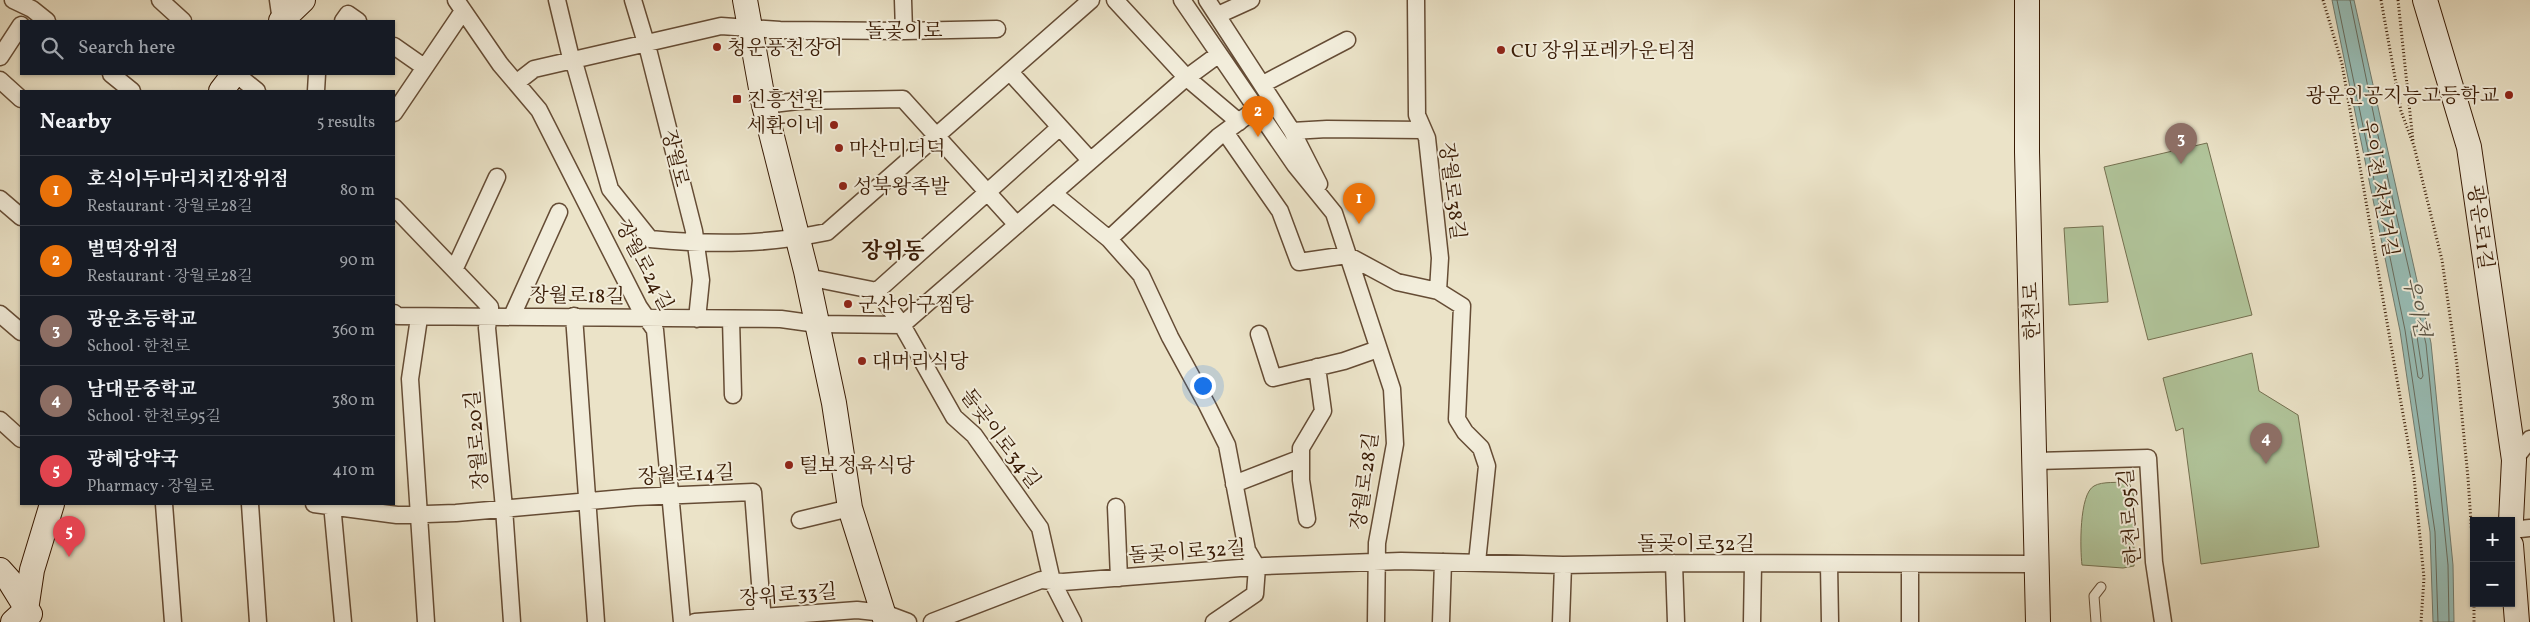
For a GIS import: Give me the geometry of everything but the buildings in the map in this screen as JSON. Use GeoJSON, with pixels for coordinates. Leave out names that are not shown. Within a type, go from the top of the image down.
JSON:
{"type":"FeatureCollection","features":[{"type":"Feature","properties":{"kind":"main road"},"geometry":{"type":"LineString","coordinates":[[282,20],[303,0]]}},
{"type":"Feature","properties":{"kind":"main road"},"geometry":{"type":"LineString","coordinates":[[744,0],[751,28],[764,105],[807,277],[834,403],[850,508],[885,617]]}},
{"type":"Feature","properties":{"kind":"main road","name":"한천로"},"geometry":{"type":"LineString","coordinates":[[2027,0],[2027,152],[2036,461],[2038,622]]}},
{"type":"Feature","properties":{"kind":"main road","name":"광운로1길"},"geometry":{"type":"LineString","coordinates":[[2425,0],[2469,147],[2522,459],[2512,517]]}},
{"type":"Feature","properties":{"kind":"main road"},"geometry":{"type":"LineString","coordinates":[[222,90],[234,75]]}},
{"type":"Feature","properties":{"kind":"main road"},"geometry":{"type":"LineString","coordinates":[[25,618],[32,570],[52,505]]}},
{"type":"Feature","properties":{"kind":"main road"},"geometry":{"type":"LineString","coordinates":[[2512,562],[2517,622]]}},
{"type":"Feature","properties":{"kind":"main road"},"geometry":{"type":"LineString","coordinates":[[0,570],[9,580],[25,618]]}},
{"type":"Feature","properties":{"kind":"street"},"geometry":{"type":"LineString","coordinates":[[13,0],[45,20]]}},
{"type":"Feature","properties":{"kind":"street"},"geometry":{"type":"LineString","coordinates":[[160,0],[183,20]]}},
{"type":"Feature","properties":{"kind":"street"},"geometry":{"type":"LineString","coordinates":[[278,0],[281,20]]}},
{"type":"Feature","properties":{"kind":"street"},"geometry":{"type":"LineString","coordinates":[[557,0],[610,189],[650,238],[726,244],[797,238],[827,232],[1092,0]]}},
{"type":"Feature","properties":{"kind":"street","name":"장월로"},"geometry":{"type":"LineString","coordinates":[[633,0],[694,230],[702,280],[697,319]]}},
{"type":"Feature","properties":{"kind":"street"},"geometry":{"type":"LineString","coordinates":[[903,0],[904,31]]}},
{"type":"Feature","properties":{"kind":"street"},"geometry":{"type":"LineString","coordinates":[[1115,0],[1187,78],[1239,122]]}},
{"type":"Feature","properties":{"kind":"street","name":"장월로28길"},"geometry":{"type":"LineString","coordinates":[[1182,0],[1295,165],[1334,213],[1392,390],[1395,444],[1377,543],[1376,622]]}},
{"type":"Feature","properties":{"kind":"street"},"geometry":{"type":"LineString","coordinates":[[1207,0],[1263,84],[1292,132],[1334,213]]}},
{"type":"Feature","properties":{"kind":"street"},"geometry":{"type":"LineString","coordinates":[[1218,16],[1251,0]]}},
{"type":"Feature","properties":{"kind":"street","name":"장월로38길"},"geometry":{"type":"LineString","coordinates":[[1416,0],[1417,115],[1427,138],[1440,258],[1438,291]]}},
{"type":"Feature","properties":{"kind":"street"},"geometry":{"type":"LineString","coordinates":[[395,111],[424,67],[459,5]]}},
{"type":"Feature","properties":{"kind":"street","name":"장월로24길"},"geometry":{"type":"LineString","coordinates":[[459,5],[516,83],[540,110],[639,307],[655,330],[682,622]]}},
{"type":"Feature","properties":{"kind":"street"},"geometry":{"type":"LineString","coordinates":[[344,20],[348,14],[357,20]]}},
{"type":"Feature","properties":{"kind":"street","name":"돌곶이로"},"geometry":{"type":"LineString","coordinates":[[516,83],[534,69],[721,26],[904,31],[997,29]]}},
{"type":"Feature","properties":{"kind":"street"},"geometry":{"type":"LineString","coordinates":[[0,57],[20,27]]}},
{"type":"Feature","properties":{"kind":"street"},"geometry":{"type":"LineString","coordinates":[[1263,84],[1347,40]]}},
{"type":"Feature","properties":{"kind":"street"},"geometry":{"type":"LineString","coordinates":[[395,47],[424,67]]}},
{"type":"Feature","properties":{"kind":"street"},"geometry":{"type":"LineString","coordinates":[[817,324],[902,325],[1090,160],[1187,78],[1219,54]]}},
{"type":"Feature","properties":{"kind":"street"},"geometry":{"type":"LineString","coordinates":[[1010,72],[1090,160]]}},
{"type":"Feature","properties":{"kind":"street"},"geometry":{"type":"LineString","coordinates":[[112,75],[131,90]]}},
{"type":"Feature","properties":{"kind":"street"},"geometry":{"type":"LineString","coordinates":[[236,75],[256,90]]}},
{"type":"Feature","properties":{"kind":"street"},"geometry":{"type":"LineString","coordinates":[[316,90],[317,75]]}},
{"type":"Feature","properties":{"kind":"street"},"geometry":{"type":"LineString","coordinates":[[0,80],[20,98]]}},
{"type":"Feature","properties":{"kind":"street"},"geometry":{"type":"LineString","coordinates":[[764,105],[798,100],[903,99],[1017,225]]}},
{"type":"Feature","properties":{"kind":"street"},"geometry":{"type":"LineString","coordinates":[[1108,239],[1225,132],[1256,109]]}},
{"type":"Feature","properties":{"kind":"street"},"geometry":{"type":"LineString","coordinates":[[807,277],[876,291],[988,194],[1060,127]]}},
{"type":"Feature","properties":{"kind":"street"},"geometry":{"type":"LineString","coordinates":[[1292,132],[1327,129],[1422,130]]}},
{"type":"Feature","properties":{"kind":"street"},"geometry":{"type":"LineString","coordinates":[[1225,132],[1280,211],[1299,262],[1347,255],[1397,282],[1438,291],[1462,306],[1457,419],[1464,432],[1481,448],[1487,466],[1477,562]]}},
{"type":"Feature","properties":{"kind":"street"},"geometry":{"type":"LineString","coordinates":[[455,268],[497,177]]}},
{"type":"Feature","properties":{"kind":"street"},"geometry":{"type":"LineString","coordinates":[[585,198],[610,189]]}},
{"type":"Feature","properties":{"kind":"street"},"geometry":{"type":"LineString","coordinates":[[1053,193],[1108,239],[1142,276],[1170,337],[1227,445],[1248,550],[1257,567]]}},
{"type":"Feature","properties":{"kind":"street"},"geometry":{"type":"LineString","coordinates":[[0,199],[20,217]]}},
{"type":"Feature","properties":{"kind":"street"},"geometry":{"type":"LineString","coordinates":[[395,208],[455,268],[490,307],[490,315]]}},
{"type":"Feature","properties":{"kind":"street","name":"장월로18길"},"geometry":{"type":"LineString","coordinates":[[512,316],[559,212]]}},
{"type":"Feature","properties":{"kind":"street","name":"돌곶이로34길"},"geometry":{"type":"LineString","coordinates":[[876,291],[902,325],[954,417],[974,435],[1040,528],[1052,581],[1073,622]]}},
{"type":"Feature","properties":{"kind":"street"},"geometry":{"type":"LineString","coordinates":[[0,314],[20,331]]}},
{"type":"Feature","properties":{"kind":"street","name":"장월로18길"},"geometry":{"type":"LineString","coordinates":[[395,314],[397,316],[419,318],[490,315],[781,319],[817,324]]}},
{"type":"Feature","properties":{"kind":"street","name":"장월로20길"},"geometry":{"type":"LineString","coordinates":[[490,315],[487,328],[504,508],[512,622]]}},
{"type":"Feature","properties":{"kind":"street"},"geometry":{"type":"LineString","coordinates":[[574,316],[596,622]]}},
{"type":"Feature","properties":{"kind":"street"},"geometry":{"type":"LineString","coordinates":[[419,318],[410,379],[426,622]]}},
{"type":"Feature","properties":{"kind":"street"},"geometry":{"type":"LineString","coordinates":[[731,319],[733,395]]}},
{"type":"Feature","properties":{"kind":"street"},"geometry":{"type":"LineString","coordinates":[[1258,334],[1272,378],[1378,349]]}},
{"type":"Feature","properties":{"kind":"street"},"geometry":{"type":"LineString","coordinates":[[1307,519],[1301,480],[1301,448],[1323,411],[1317,367]]}},
{"type":"Feature","properties":{"kind":"street"},"geometry":{"type":"LineString","coordinates":[[0,420],[20,438]]}},
{"type":"Feature","properties":{"kind":"street"},"geometry":{"type":"LineString","coordinates":[[2522,459],[2530,439]]}},
{"type":"Feature","properties":{"kind":"street"},"geometry":{"type":"LineString","coordinates":[[1234,484],[1301,458]]}},
{"type":"Feature","properties":{"kind":"street","name":"한천로95길"},"geometry":{"type":"LineString","coordinates":[[2036,461],[2148,458],[2154,562],[2163,622]]}},
{"type":"Feature","properties":{"kind":"street","name":"장월로14길"},"geometry":{"type":"LineString","coordinates":[[332,505],[397,515],[753,492],[763,620]]}},
{"type":"Feature","properties":{"kind":"street"},"geometry":{"type":"LineString","coordinates":[[164,505],[173,622]]}},
{"type":"Feature","properties":{"kind":"street"},"geometry":{"type":"LineString","coordinates":[[250,505],[258,622]]}},
{"type":"Feature","properties":{"kind":"street"},"geometry":{"type":"LineString","coordinates":[[332,505],[343,622]]}},
{"type":"Feature","properties":{"kind":"street","name":"돌곶이로32길"},"geometry":{"type":"LineString","coordinates":[[1116,507],[1119,578]]}},
{"type":"Feature","properties":{"kind":"street"},"geometry":{"type":"LineString","coordinates":[[800,520],[850,508]]}},
{"type":"Feature","properties":{"kind":"street"},"geometry":{"type":"LineString","coordinates":[[2515,530],[2530,528]]}},
{"type":"Feature","properties":{"kind":"street"},"geometry":{"type":"LineString","coordinates":[[1442,622],[1443,562]]}},
{"type":"Feature","properties":{"kind":"street","name":"돌곶이로32길"},"geometry":{"type":"LineString","coordinates":[[932,622],[967,616],[1041,580],[1063,582],[1257,567],[1443,562],[1563,565],[1674,563],[2037,564]]}},
{"type":"Feature","properties":{"kind":"street"},"geometry":{"type":"LineString","coordinates":[[1674,563],[1676,622]]}},
{"type":"Feature","properties":{"kind":"street"},"geometry":{"type":"LineString","coordinates":[[1752,622],[1753,564]]}},
{"type":"Feature","properties":{"kind":"street"},"geometry":{"type":"LineString","coordinates":[[1829,564],[1830,622]]}},
{"type":"Feature","properties":{"kind":"street"},"geometry":{"type":"LineString","coordinates":[[1910,564],[1910,622]]}},
{"type":"Feature","properties":{"kind":"street"},"geometry":{"type":"LineString","coordinates":[[1561,622],[1563,565]]}},
{"type":"Feature","properties":{"kind":"street","name":"돌곶이로32길"},"geometry":{"type":"LineString","coordinates":[[1214,622],[1255,594],[1257,567]]}},
{"type":"Feature","properties":{"kind":"street","name":"장위로33길"},"geometry":{"type":"LineString","coordinates":[[695,622],[763,620],[857,610],[885,617]]}},
{"type":"Feature","properties":{"kind":"street"},"geometry":{"type":"LineString","coordinates":[[885,617],[908,622]]}},
{"type":"Feature","properties":{"kind":"lane"},"geometry":{"type":"LineString","coordinates":[[2096,622],[2094,596],[2101,587]]}},
{"type":"Feature","properties":{"kind":"path","name":"우이천 자전거길"},"geometry":{"type":"LineString","coordinates":[[2323,0],[2342,64],[2414,477],[2424,578],[2421,622]]}},
{"type":"Feature","properties":{"kind":"path","name":"우이천 자전거길"},"geometry":{"type":"LineString","coordinates":[[2381,0],[2401,111],[2414,146],[2442,260],[2457,365],[2474,562]]}},
{"type":"Feature","properties":{"kind":"path"},"geometry":{"type":"LineString","coordinates":[[2398,0],[2414,146]]}},
{"type":"Feature","properties":{"kind":"path"},"geometry":{"type":"LineString","coordinates":[[2474,607],[2474,622]]}},
{"type":"Feature","properties":{"kind":"green space"},"geometry":{"type":"Polygon","coordinates":[[[2207,143],[2252,315],[2148,340],[2104,167],[2207,143]]]}},
{"type":"Feature","properties":{"kind":"green space"},"geometry":{"type":"Polygon","coordinates":[[[2103,226],[2108,302],[2069,305],[2064,228],[2103,226]]]}},
{"type":"Feature","properties":{"kind":"green space"},"geometry":{"type":"Polygon","coordinates":[[[2252,353],[2259,391],[2298,415],[2319,547],[2201,564],[2183,428],[2176,431],[2163,378],[2252,353]]]}},
{"type":"Feature","properties":{"kind":"green space"},"geometry":{"type":"Polygon","coordinates":[[[2129,482],[2134,497],[2134,566],[2123,568],[2082,565],[2083,510],[2089,491],[2101,483],[2129,482]]]}},
{"type":"Feature","properties":{"kind":"water","name":"우이천"},"geometry":{"type":"Polygon","coordinates":[[[2332,0],[2354,0],[2431,343],[2453,565],[2454,622],[2433,622],[2430,532],[2400,331],[2332,0]]]}},
{"type":"Feature","properties":{"kind":"place","name":"청운풍천장어"},"geometry":{"type":"Point","coordinates":[717,47]}},
{"type":"Feature","properties":{"kind":"place","name":"CU 장위포레카운티점"},"geometry":{"type":"Point","coordinates":[1501,50]}},
{"type":"Feature","properties":{"kind":"place","name":"광운인공지능고등학교"},"geometry":{"type":"Point","coordinates":[2509,95]}},
{"type":"Feature","properties":{"kind":"place","name":"진흥선원"},"geometry":{"type":"Point","coordinates":[737,99]}},
{"type":"Feature","properties":{"kind":"place","name":"세환이네"},"geometry":{"type":"Point","coordinates":[834,125]}},
{"type":"Feature","properties":{"kind":"place","name":"벌떡장위점"},"geometry":{"type":"Point","coordinates":[1258,137]}},
{"type":"Feature","properties":{"kind":"place","name":"마산미더덕"},"geometry":{"type":"Point","coordinates":[839,148]}},
{"type":"Feature","properties":{"kind":"place","name":"광운초등학교"},"geometry":{"type":"Point","coordinates":[2181,164]}},
{"type":"Feature","properties":{"kind":"place","name":"성북왕족발"},"geometry":{"type":"Point","coordinates":[843,186]}},
{"type":"Feature","properties":{"kind":"place","name":"호식이두마리치킨장위점"},"geometry":{"type":"Point","coordinates":[1359,224]}},
{"type":"Feature","properties":{"kind":"place","name":"군산아구찜탕"},"geometry":{"type":"Point","coordinates":[848,304]}},
{"type":"Feature","properties":{"kind":"place","name":"대머리식당"},"geometry":{"type":"Point","coordinates":[862,361]}},
{"type":"Feature","properties":{"kind":"place","name":"남대문중학교"},"geometry":{"type":"Point","coordinates":[2266,464]}},
{"type":"Feature","properties":{"kind":"place","name":"털보정육식당"},"geometry":{"type":"Point","coordinates":[789,465]}},
{"type":"Feature","properties":{"kind":"place","name":"광혜당약국"},"geometry":{"type":"Point","coordinates":[69,557]}},
{"type":"Feature","properties":{"kind":"district","name":"장위동"},"geometry":{"type":"Point","coordinates":[893,250]}}]}
